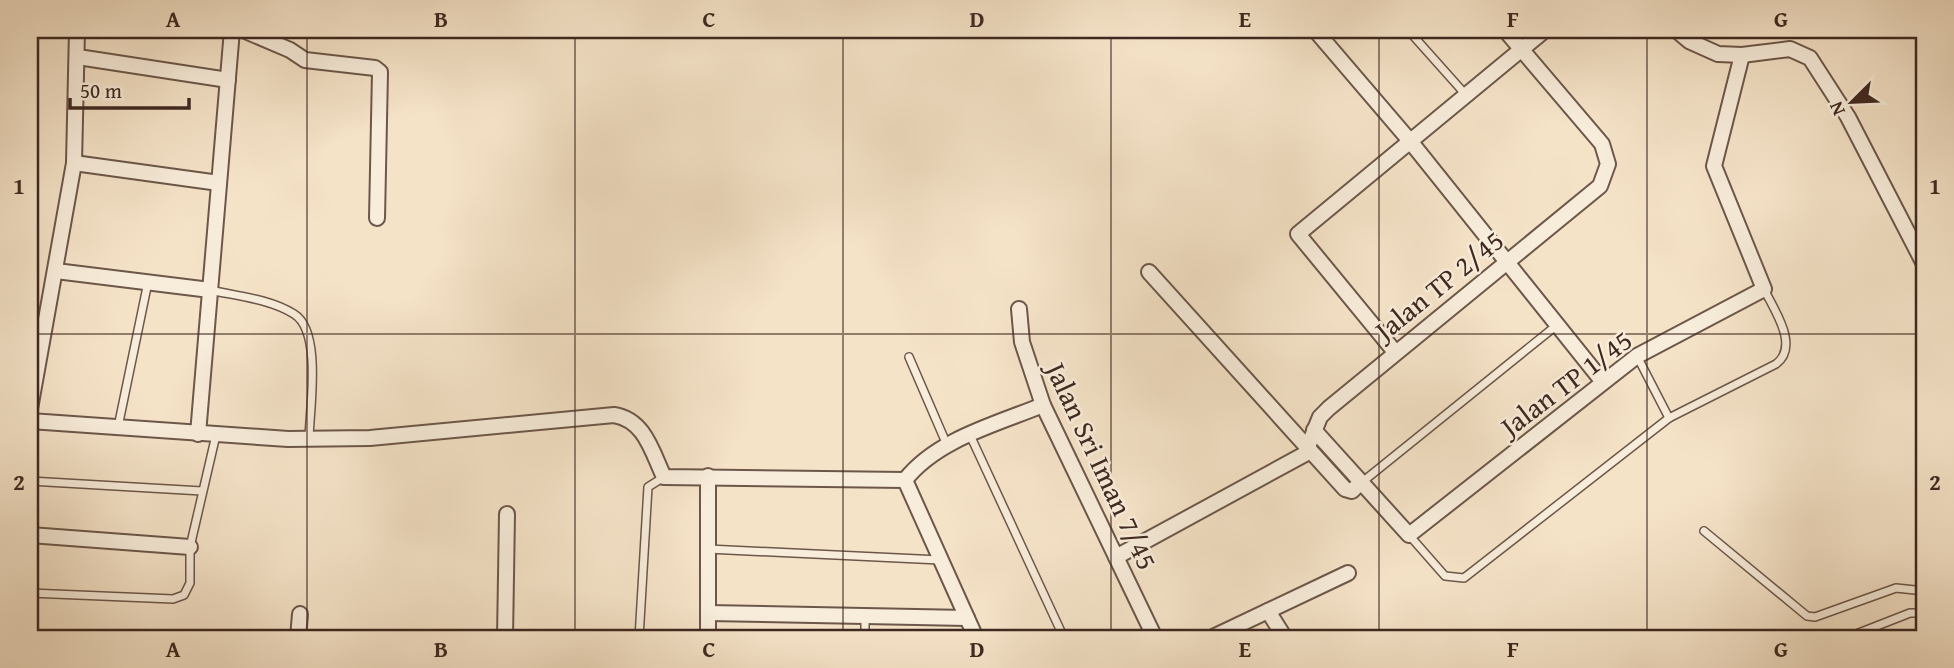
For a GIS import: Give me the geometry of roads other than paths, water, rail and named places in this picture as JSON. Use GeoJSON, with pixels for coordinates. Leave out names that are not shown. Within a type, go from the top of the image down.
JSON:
{"type":"FeatureCollection","features":[{"type":"Feature","properties":{"kind":"street"},"geometry":{"type":"LineString","coordinates":[[30,409],[74,163],[78,30]]}},
{"type":"Feature","properties":{"kind":"street"},"geometry":{"type":"LineString","coordinates":[[198,434],[232,30]]}},
{"type":"Feature","properties":{"kind":"street"},"geometry":{"type":"LineString","coordinates":[[243,30],[305,60],[375,68],[380,72],[377,218]]}},
{"type":"Feature","properties":{"kind":"street"},"geometry":{"type":"LineString","coordinates":[[1315,30],[1410,141],[1603,382]]}},
{"type":"Feature","properties":{"kind":"street"},"geometry":{"type":"LineString","coordinates":[[1505,30],[1522,49]]}},
{"type":"Feature","properties":{"kind":"street"},"geometry":{"type":"LineString","coordinates":[[1395,352],[1298,234],[1545,30]]}},
{"type":"Feature","properties":{"kind":"street"},"geometry":{"type":"LineString","coordinates":[[1676,30],[1711,51],[1742,55],[1790,49],[1816,64],[1848,117],[1924,264]]}},
{"type":"Feature","properties":{"kind":"street","name":"Jalan TP 2/45"},"geometry":{"type":"LineString","coordinates":[[1308,450],[1314,430],[1329,408],[1595,192],[1605,180],[1608,164],[1602,144],[1522,49]]}},
{"type":"Feature","properties":{"kind":"street"},"geometry":{"type":"LineString","coordinates":[[1742,55],[1714,166],[1764,289]]}},
{"type":"Feature","properties":{"kind":"street"},"geometry":{"type":"LineString","coordinates":[[78,57],[228,80]]}},
{"type":"Feature","properties":{"kind":"street"},"geometry":{"type":"LineString","coordinates":[[74,163],[219,183]]}},
{"type":"Feature","properties":{"kind":"street"},"geometry":{"type":"LineString","coordinates":[[56,271],[210,290]]}},
{"type":"Feature","properties":{"kind":"street"},"geometry":{"type":"LineString","coordinates":[[1149,272],[1345,489],[1352,491],[1360,483]]}},
{"type":"Feature","properties":{"kind":"street","name":"Jalan TP 1/45"},"geometry":{"type":"LineString","coordinates":[[1409,535],[1637,356],[1764,289]]}},
{"type":"Feature","properties":{"kind":"street","name":"Jalan Sri Iman 7/45"},"geometry":{"type":"LineString","coordinates":[[1019,309],[1022,342],[1043,405],[1155,638]]}},
{"type":"Feature","properties":{"kind":"street"},"geometry":{"type":"LineString","coordinates":[[30,421],[198,434],[309,439],[370,438],[614,415],[632,420],[640,428],[664,477],[905,480],[925,459],[947,445],[1043,405]]}},
{"type":"Feature","properties":{"kind":"street"},"geometry":{"type":"LineString","coordinates":[[1314,430],[1409,535]]}},
{"type":"Feature","properties":{"kind":"street"},"geometry":{"type":"LineString","coordinates":[[1116,557],[1308,450]]}},
{"type":"Feature","properties":{"kind":"street"},"geometry":{"type":"LineString","coordinates":[[708,476],[708,638]]}},
{"type":"Feature","properties":{"kind":"street"},"geometry":{"type":"LineString","coordinates":[[905,480],[975,638]]}},
{"type":"Feature","properties":{"kind":"street"},"geometry":{"type":"LineString","coordinates":[[505,638],[507,514]]}},
{"type":"Feature","properties":{"kind":"street"},"geometry":{"type":"LineString","coordinates":[[30,535],[190,547]]}},
{"type":"Feature","properties":{"kind":"street"},"geometry":{"type":"LineString","coordinates":[[1211,638],[1348,573]]}},
{"type":"Feature","properties":{"kind":"street"},"geometry":{"type":"LineString","coordinates":[[1268,611],[1284,638]]}},
{"type":"Feature","properties":{"kind":"street"},"geometry":{"type":"LineString","coordinates":[[708,613],[967,618]]}},
{"type":"Feature","properties":{"kind":"street"},"geometry":{"type":"LineString","coordinates":[[298,638],[300,614]]}},
{"type":"Feature","properties":{"kind":"lane"},"geometry":{"type":"LineString","coordinates":[[1408,30],[1466,94]]}},
{"type":"Feature","properties":{"kind":"lane"},"geometry":{"type":"LineString","coordinates":[[117,427],[148,282]]}},
{"type":"Feature","properties":{"kind":"lane"},"geometry":{"type":"LineString","coordinates":[[1409,535],[1445,576],[1464,578],[1669,418],[1776,364],[1785,355],[1785,336],[1764,289]]}},
{"type":"Feature","properties":{"kind":"lane"},"geometry":{"type":"LineString","coordinates":[[210,290],[288,311],[307,327],[312,343],[309,439]]}},
{"type":"Feature","properties":{"kind":"lane"},"geometry":{"type":"LineString","coordinates":[[1360,483],[1558,325]]}},
{"type":"Feature","properties":{"kind":"lane"},"geometry":{"type":"LineString","coordinates":[[1637,356],[1669,418]]}},
{"type":"Feature","properties":{"kind":"lane"},"geometry":{"type":"LineString","coordinates":[[909,357],[947,445]]}},
{"type":"Feature","properties":{"kind":"lane"},"geometry":{"type":"LineString","coordinates":[[30,593],[179,598],[188,590],[190,547],[216,435]]}},
{"type":"Feature","properties":{"kind":"lane"},"geometry":{"type":"LineString","coordinates":[[970,435],[1064,638]]}},
{"type":"Feature","properties":{"kind":"lane"},"geometry":{"type":"LineString","coordinates":[[639,638],[648,487],[664,477]]}},
{"type":"Feature","properties":{"kind":"lane"},"geometry":{"type":"LineString","coordinates":[[30,481],[202,491]]}},
{"type":"Feature","properties":{"kind":"lane"},"geometry":{"type":"LineString","coordinates":[[1704,531],[1807,616],[1815,617],[1896,587],[1915,590],[1924,587]]}},
{"type":"Feature","properties":{"kind":"lane"},"geometry":{"type":"LineString","coordinates":[[708,549],[941,560]]}},
{"type":"Feature","properties":{"kind":"lane"},"geometry":{"type":"LineString","coordinates":[[1846,638],[1910,613],[1919,613],[1924,619]]}},
{"type":"Feature","properties":{"kind":"lane"},"geometry":{"type":"LineString","coordinates":[[865,638],[866,616]]}}]}
